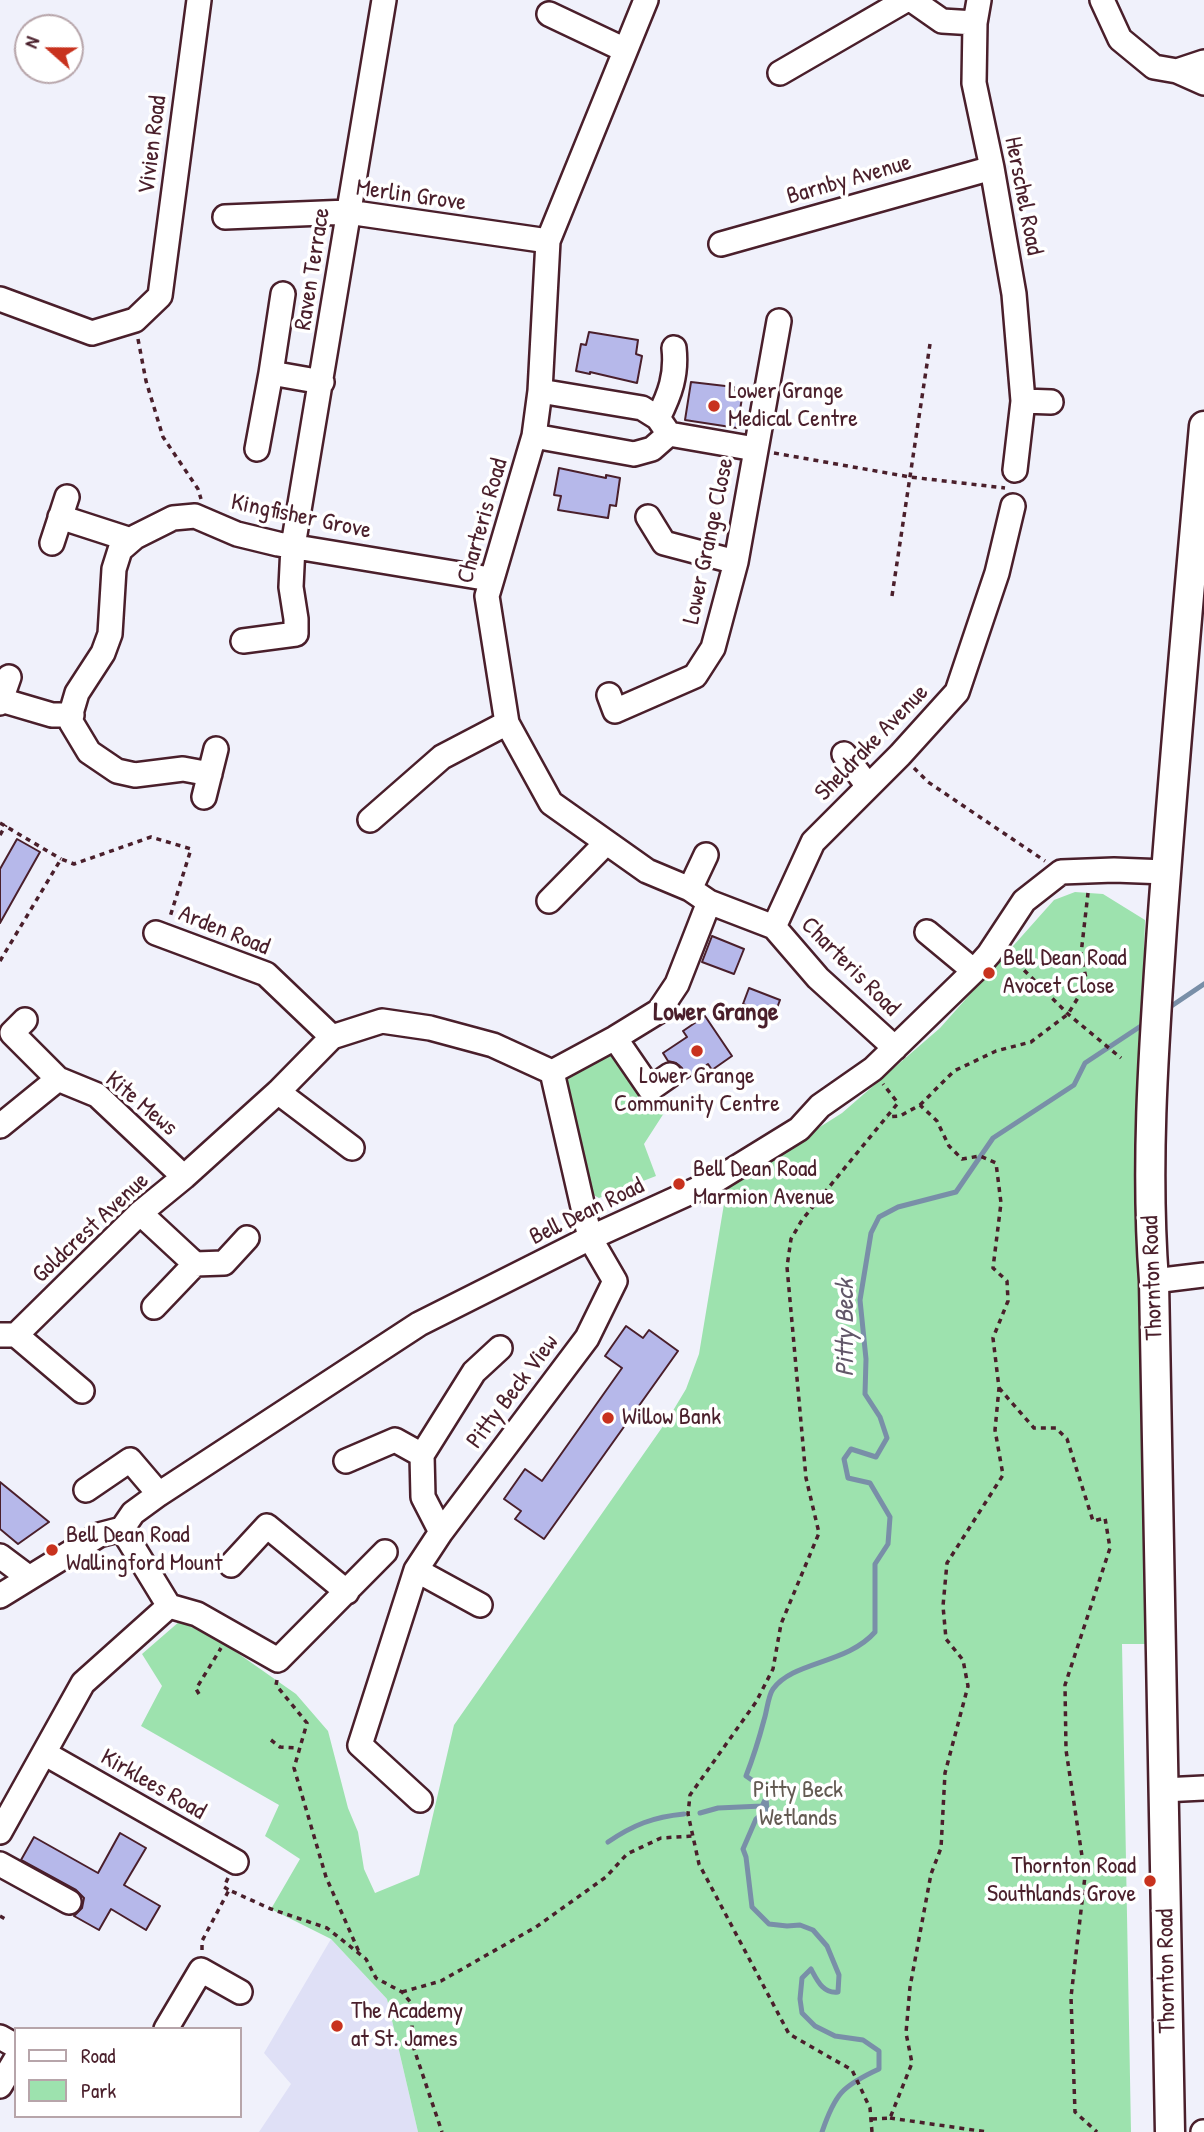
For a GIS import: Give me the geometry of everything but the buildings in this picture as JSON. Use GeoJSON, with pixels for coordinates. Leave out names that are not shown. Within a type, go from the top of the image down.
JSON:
{"type":"FeatureCollection","features":[{"type":"Feature","properties":{"kind":"main road","name":"Thornton Road"},"geometry":{"type":"LineString","coordinates":[[1170,2132],[1154,1281],[1150,1237],[1152,1060],[1204,426]]}},
{"type":"Feature","properties":{"kind":"street","name":"Vivien Road"},"geometry":{"type":"LineString","coordinates":[[135,320],[160,296],[198,0]]}},
{"type":"Feature","properties":{"kind":"street","name":"Raven Terrace"},"geometry":{"type":"LineString","coordinates":[[243,640],[296,634],[291,587],[293,546],[384,0]]}},
{"type":"Feature","properties":{"kind":"street","name":"Charteris Road"},"geometry":{"type":"LineString","coordinates":[[646,0],[548,241],[540,391],[534,436],[487,596],[507,723],[551,803],[647,871],[774,927],[818,978],[895,1048]]}},
{"type":"Feature","properties":{"kind":"street"},"geometry":{"type":"LineString","coordinates":[[780,73],[906,0]]}},
{"type":"Feature","properties":{"kind":"street"},"geometry":{"type":"LineString","coordinates":[[912,0],[942,21],[975,23]]}},
{"type":"Feature","properties":{"kind":"street","name":"Herschel Road"},"geometry":{"type":"LineString","coordinates":[[979,0],[975,23],[974,83],[1014,294],[1023,401],[1014,489]]}},
{"type":"Feature","properties":{"kind":"street"},"geometry":{"type":"LineString","coordinates":[[1102,0],[1120,39],[1154,67],[1177,71],[1204,83]]}},
{"type":"Feature","properties":{"kind":"street"},"geometry":{"type":"LineString","coordinates":[[549,14],[625,50]]}},
{"type":"Feature","properties":{"kind":"street"},"geometry":{"type":"LineString","coordinates":[[1177,71],[1204,62]]}},
{"type":"Feature","properties":{"kind":"street","name":"Barnby Avenue"},"geometry":{"type":"LineString","coordinates":[[721,244],[992,168]]}},
{"type":"Feature","properties":{"kind":"street","name":"Merlin Grove"},"geometry":{"type":"LineString","coordinates":[[225,217],[348,212],[548,241]]}},
{"type":"Feature","properties":{"kind":"street"},"geometry":{"type":"LineString","coordinates":[[257,449],[283,294]]}},
{"type":"Feature","properties":{"kind":"street"},"geometry":{"type":"LineString","coordinates":[[0,299],[92,333],[135,320]]}},
{"type":"Feature","properties":{"kind":"street","name":"Lower Grange Close"},"geometry":{"type":"LineString","coordinates":[[609,695],[615,711],[695,676],[713,648],[736,562],[755,450],[758,369],[779,321]]}},
{"type":"Feature","properties":{"kind":"street"},"geometry":{"type":"LineString","coordinates":[[534,436],[634,454],[652,449],[664,426],[676,365],[674,348]]}},
{"type":"Feature","properties":{"kind":"street"},"geometry":{"type":"LineString","coordinates":[[271,373],[321,382]]}},
{"type":"Feature","properties":{"kind":"street"},"geometry":{"type":"LineString","coordinates":[[540,391],[642,408],[664,426],[755,450]]}},
{"type":"Feature","properties":{"kind":"street"},"geometry":{"type":"LineString","coordinates":[[1023,401],[1052,402]]}},
{"type":"Feature","properties":{"kind":"street","name":"Sheldrake Avenue"},"geometry":{"type":"LineString","coordinates":[[774,927],[813,842],[900,755],[957,692],[997,573],[1014,489]]}},
{"type":"Feature","properties":{"kind":"street"},"geometry":{"type":"LineString","coordinates":[[52,543],[63,507],[131,540]]}},
{"type":"Feature","properties":{"kind":"street","name":"Kingfisher Grove"},"geometry":{"type":"LineString","coordinates":[[72,715],[77,693],[103,653],[110,634],[114,569],[120,550],[155,525],[173,518],[195,516],[237,534],[293,546],[491,579]]}},
{"type":"Feature","properties":{"kind":"street"},"geometry":{"type":"LineString","coordinates":[[648,517],[664,543],[736,562]]}},
{"type":"Feature","properties":{"kind":"street"},"geometry":{"type":"LineString","coordinates":[[9,677],[1,701],[52,715],[72,715],[71,722],[89,752],[117,771],[135,775],[183,769],[210,774]]}},
{"type":"Feature","properties":{"kind":"street"},"geometry":{"type":"LineString","coordinates":[[370,820],[442,757],[507,723]]}},
{"type":"Feature","properties":{"kind":"street"},"geometry":{"type":"LineString","coordinates":[[204,797],[216,749]]}},
{"type":"Feature","properties":{"kind":"street"},"geometry":{"type":"LineString","coordinates":[[844,754],[868,786]]}},
{"type":"Feature","properties":{"kind":"street"},"geometry":{"type":"LineString","coordinates":[[549,901],[606,843]]}},
{"type":"Feature","properties":{"kind":"street"},"geometry":{"type":"LineString","coordinates":[[552,1072],[659,1011],[677,984],[706,855]]}},
{"type":"Feature","properties":{"kind":"street"},"geometry":{"type":"LineString","coordinates":[[1061,872],[1166,872]]}},
{"type":"Feature","properties":{"kind":"street","name":"Bell Dean Road"},"geometry":{"type":"LineString","coordinates":[[0,1596],[99,1535],[122,1529],[133,1513],[159,1494],[419,1324],[590,1238],[713,1182],[799,1129],[820,1106],[873,1069],[974,971],[989,954],[1024,901],[1061,872]]}},
{"type":"Feature","properties":{"kind":"street"},"geometry":{"type":"LineString","coordinates":[[927,932],[974,971]]}},
{"type":"Feature","properties":{"kind":"street","name":"Arden Road"},"geometry":{"type":"LineString","coordinates":[[160,934],[266,974],[332,1037]]}},
{"type":"Feature","properties":{"kind":"street","name":"Kite Mews"},"geometry":{"type":"LineString","coordinates":[[25,1020],[12,1033],[58,1079],[97,1095],[184,1177]]}},
{"type":"Feature","properties":{"kind":"street"},"geometry":{"type":"LineString","coordinates":[[332,1037],[382,1021],[430,1028],[493,1045],[552,1072]]}},
{"type":"Feature","properties":{"kind":"street","name":"Goldcrest Avenue"},"geometry":{"type":"LineString","coordinates":[[8,1335],[278,1092],[332,1037]]}},
{"type":"Feature","properties":{"kind":"street"},"geometry":{"type":"LineString","coordinates":[[615,1038],[650,1089],[670,1074]]}},
{"type":"Feature","properties":{"kind":"street"},"geometry":{"type":"LineString","coordinates":[[552,1072],[590,1238]]}},
{"type":"Feature","properties":{"kind":"street"},"geometry":{"type":"LineString","coordinates":[[0,1126],[58,1079]]}},
{"type":"Feature","properties":{"kind":"street"},"geometry":{"type":"LineString","coordinates":[[278,1092],[352,1149]]}},
{"type":"Feature","properties":{"kind":"street"},"geometry":{"type":"LineString","coordinates":[[141,1213],[195,1264]]}},
{"type":"Feature","properties":{"kind":"street"},"geometry":{"type":"LineString","coordinates":[[154,1307],[195,1264],[224,1263],[247,1238]]}},
{"type":"Feature","properties":{"kind":"street","name":"Pitty Beck View"},"geometry":{"type":"LineString","coordinates":[[421,1800],[360,1745],[416,1570],[441,1532],[587,1338],[615,1281],[590,1238]]}},
{"type":"Feature","properties":{"kind":"street"},"geometry":{"type":"LineString","coordinates":[[1154,1281],[1204,1275]]}},
{"type":"Feature","properties":{"kind":"street"},"geometry":{"type":"LineString","coordinates":[[8,1335],[82,1391]]}},
{"type":"Feature","properties":{"kind":"street"},"geometry":{"type":"LineString","coordinates":[[441,1532],[423,1497],[422,1455],[474,1372],[500,1348]]}},
{"type":"Feature","properties":{"kind":"street"},"geometry":{"type":"LineString","coordinates":[[346,1461],[395,1440],[422,1455]]}},
{"type":"Feature","properties":{"kind":"street"},"geometry":{"type":"LineString","coordinates":[[86,1490],[130,1460],[159,1494]]}},
{"type":"Feature","properties":{"kind":"street"},"geometry":{"type":"LineString","coordinates":[[231,1565],[267,1526],[347,1592]]}},
{"type":"Feature","properties":{"kind":"street"},"geometry":{"type":"LineString","coordinates":[[122,1529],[169,1606],[197,1615],[278,1660],[385,1552]]}},
{"type":"Feature","properties":{"kind":"street"},"geometry":{"type":"LineString","coordinates":[[0,1556],[28,1577]]}},
{"type":"Feature","properties":{"kind":"street"},"geometry":{"type":"LineString","coordinates":[[416,1570],[481,1605]]}},
{"type":"Feature","properties":{"kind":"street"},"geometry":{"type":"LineString","coordinates":[[0,1832],[83,1683],[169,1606]]}},
{"type":"Feature","properties":{"kind":"street","name":"Kirklees Road"},"geometry":{"type":"LineString","coordinates":[[44,1754],[236,1862]]}},
{"type":"Feature","properties":{"kind":"street"},"geometry":{"type":"LineString","coordinates":[[1163,1790],[1204,1788]]}},
{"type":"Feature","properties":{"kind":"street"},"geometry":{"type":"LineString","coordinates":[[0,1864],[69,1902]]}},
{"type":"Feature","properties":{"kind":"street"},"geometry":{"type":"LineString","coordinates":[[167,2027],[201,1970],[240,1992]]}},
{"type":"Feature","properties":{"kind":"street"},"geometry":{"type":"LineString","coordinates":[[0,2086],[14,2062]]}},
{"type":"Feature","properties":{"kind":"path"},"geometry":{"type":"LineString","coordinates":[[135,320],[146,381],[163,437],[198,489],[206,522]]}},
{"type":"Feature","properties":{"kind":"path"},"geometry":{"type":"LineString","coordinates":[[892,596],[930,344]]}},
{"type":"Feature","properties":{"kind":"path"},"geometry":{"type":"LineString","coordinates":[[755,450],[910,477],[1014,489]]}},
{"type":"Feature","properties":{"kind":"path"},"geometry":{"type":"LineString","coordinates":[[900,755],[928,782],[1061,872]]}},
{"type":"Feature","properties":{"kind":"path"},"geometry":{"type":"LineString","coordinates":[[0,823],[74,864],[151,837],[191,849],[160,934]]}},
{"type":"Feature","properties":{"kind":"path"},"geometry":{"type":"LineString","coordinates":[[0,835],[6,825]]}},
{"type":"Feature","properties":{"kind":"path"},"geometry":{"type":"LineString","coordinates":[[0,961],[61,859]]}},
{"type":"Feature","properties":{"kind":"path"},"geometry":{"type":"LineString","coordinates":[[887,1116],[900,1116],[920,1105],[938,1090],[954,1071],[996,1051],[1031,1042],[1068,1014],[1087,983],[1082,954],[1088,893]]}},
{"type":"Feature","properties":{"kind":"path"},"geometry":{"type":"LineString","coordinates":[[1006,952],[1068,1014],[1121,1058]]}},
{"type":"Feature","properties":{"kind":"path"},"geometry":{"type":"LineString","coordinates":[[872,2132],[870,2108],[852,2070],[789,2034],[699,1864],[688,1814],[690,1795],[756,1702],[772,1669],[781,1624],[819,1533],[806,1478],[787,1267],[791,1239],[802,1220],[898,1103],[873,1069]]}},
{"type":"Feature","properties":{"kind":"path"},"geometry":{"type":"LineString","coordinates":[[890,2118],[912,2063],[906,2033],[910,1987],[931,1874],[941,1848],[945,1773],[968,1686],[963,1660],[946,1639],[943,1606],[947,1563],[1003,1475],[995,1430],[999,1388],[993,1338],[1008,1301],[1007,1281],[993,1268],[1001,1203],[996,1163],[981,1156],[962,1159],[949,1146],[937,1121],[920,1105]]}},
{"type":"Feature","properties":{"kind":"path"},"geometry":{"type":"LineString","coordinates":[[999,1388],[1034,1428],[1056,1428],[1067,1439],[1093,1521],[1105,1518],[1110,1548],[1065,1685],[1066,1750],[1085,1876],[1071,1997],[1075,2112],[1097,2132]]}},
{"type":"Feature","properties":{"kind":"path"},"geometry":{"type":"LineString","coordinates":[[200,1694],[196,1689],[230,1633]]}},
{"type":"Feature","properties":{"kind":"path"},"geometry":{"type":"LineString","coordinates":[[278,1660],[276,1685],[307,1723],[293,1768],[326,1877],[359,1953]]}},
{"type":"Feature","properties":{"kind":"path"},"geometry":{"type":"LineString","coordinates":[[271,1740],[280,1747],[299,1748]]}},
{"type":"Feature","properties":{"kind":"path"},"geometry":{"type":"LineString","coordinates":[[402,1992],[441,1981],[536,1927],[606,1877],[627,1854],[662,1838],[693,1836]]}},
{"type":"Feature","properties":{"kind":"path"},"geometry":{"type":"LineString","coordinates":[[201,1970],[202,1941],[229,1890],[271,1909],[327,1928],[366,1959],[376,1978],[402,1992],[412,2004],[412,2043],[442,2132]]}},
{"type":"Feature","properties":{"kind":"path"},"geometry":{"type":"LineString","coordinates":[[0,1916],[7,1920]]}},
{"type":"Feature","properties":{"kind":"path"},"geometry":{"type":"LineString","coordinates":[[871,2119],[890,2118],[987,2132]]}},
{"type":"Feature","properties":{"kind":"shaded area","name":"The Academy at St. James"},"geometry":{"type":"Polygon","coordinates":[[[331,1939],[387,1999],[418,2132],[259,2132],[291,2084],[264,2053],[331,1939]]]}},
{"type":"Feature","properties":{"kind":"green space","name":"Pitty Beck Wetlands"},"geometry":{"type":"Polygon","coordinates":[[[1075,892],[1103,894],[1145,920],[1137,1174],[1146,1644],[1122,1644],[1131,2132],[418,2132],[387,1999],[331,1939],[271,1909],[300,1859],[265,1836],[279,1805],[141,1726],[162,1686],[142,1654],[180,1621],[226,1645],[296,1694],[328,1731],[348,1808],[358,1832],[364,1869],[375,1893],[419,1875],[454,1725],[668,1419],[686,1389],[699,1354],[727,1186],[842,1113],[940,1028],[1054,900],[1075,892]]]}},
{"type":"Feature","properties":{"kind":"green space"},"geometry":{"type":"Polygon","coordinates":[[[616,1051],[664,1113],[644,1144],[656,1176],[599,1198],[590,1193],[584,1181],[566,1080],[569,1073],[616,1051]]]}},
{"type":"Feature","properties":{"kind":"waterway","name":"Pitty Beck"},"geometry":{"type":"LineString","coordinates":[[1167,1009],[1204,984]]}},
{"type":"Feature","properties":{"kind":"waterway","name":"Pitty Beck"},"geometry":{"type":"LineString","coordinates":[[822,2132],[836,2100],[848,2086],[879,2069],[879,2051],[863,2040],[835,2036],[815,2026],[802,2013],[802,1978],[811,1969],[824,1989],[838,1992],[839,1975],[827,1946],[813,1930],[800,1925],[769,1924],[752,1907],[743,1849],[756,1819],[767,1809],[765,1789],[746,1776],[773,1689],[793,1673],[836,1657],[875,1632],[875,1564],[888,1544],[890,1517],[870,1483],[848,1478],[844,1459],[851,1449],[876,1457],[887,1438],[880,1417],[865,1394],[866,1359],[860,1300],[871,1233],[879,1217],[898,1207],[956,1192],[993,1138],[1074,1085],[1085,1063],[1147,1022]]}},
{"type":"Feature","properties":{"kind":"waterway"},"geometry":{"type":"LineString","coordinates":[[700,1813],[718,1808],[762,1806],[765,1800]]}},
{"type":"Feature","properties":{"kind":"waterway"},"geometry":{"type":"LineString","coordinates":[[608,1842],[644,1823],[684,1814]]}},
{"type":"Feature","properties":{"kind":"place","name":"Lower Grange Medical Centre"},"geometry":{"type":"Point","coordinates":[714,406]}},
{"type":"Feature","properties":{"kind":"place","name":"Bell Dean Road Avocet Close"},"geometry":{"type":"Point","coordinates":[989,973]}},
{"type":"Feature","properties":{"kind":"place","name":"Lower Grange Community Centre"},"geometry":{"type":"Point","coordinates":[697,1051]}},
{"type":"Feature","properties":{"kind":"place","name":"Bell Dean Road Marmion Avenue"},"geometry":{"type":"Point","coordinates":[679,1184]}},
{"type":"Feature","properties":{"kind":"place","name":"Willow Bank"},"geometry":{"type":"Point","coordinates":[608,1418]}},
{"type":"Feature","properties":{"kind":"place","name":"Bell Dean Road Wallingford Mount"},"geometry":{"type":"Point","coordinates":[52,1550]}},
{"type":"Feature","properties":{"kind":"place","name":"Thornton Road Southlands Grove"},"geometry":{"type":"Point","coordinates":[1150,1881]}},
{"type":"Feature","properties":{"kind":"place","name":"The Academy at St. James"},"geometry":{"type":"Point","coordinates":[337,2026]}},
{"type":"Feature","properties":{"kind":"district","name":"Lower Grange"},"geometry":{"type":"Point","coordinates":[716,1013]}}]}
